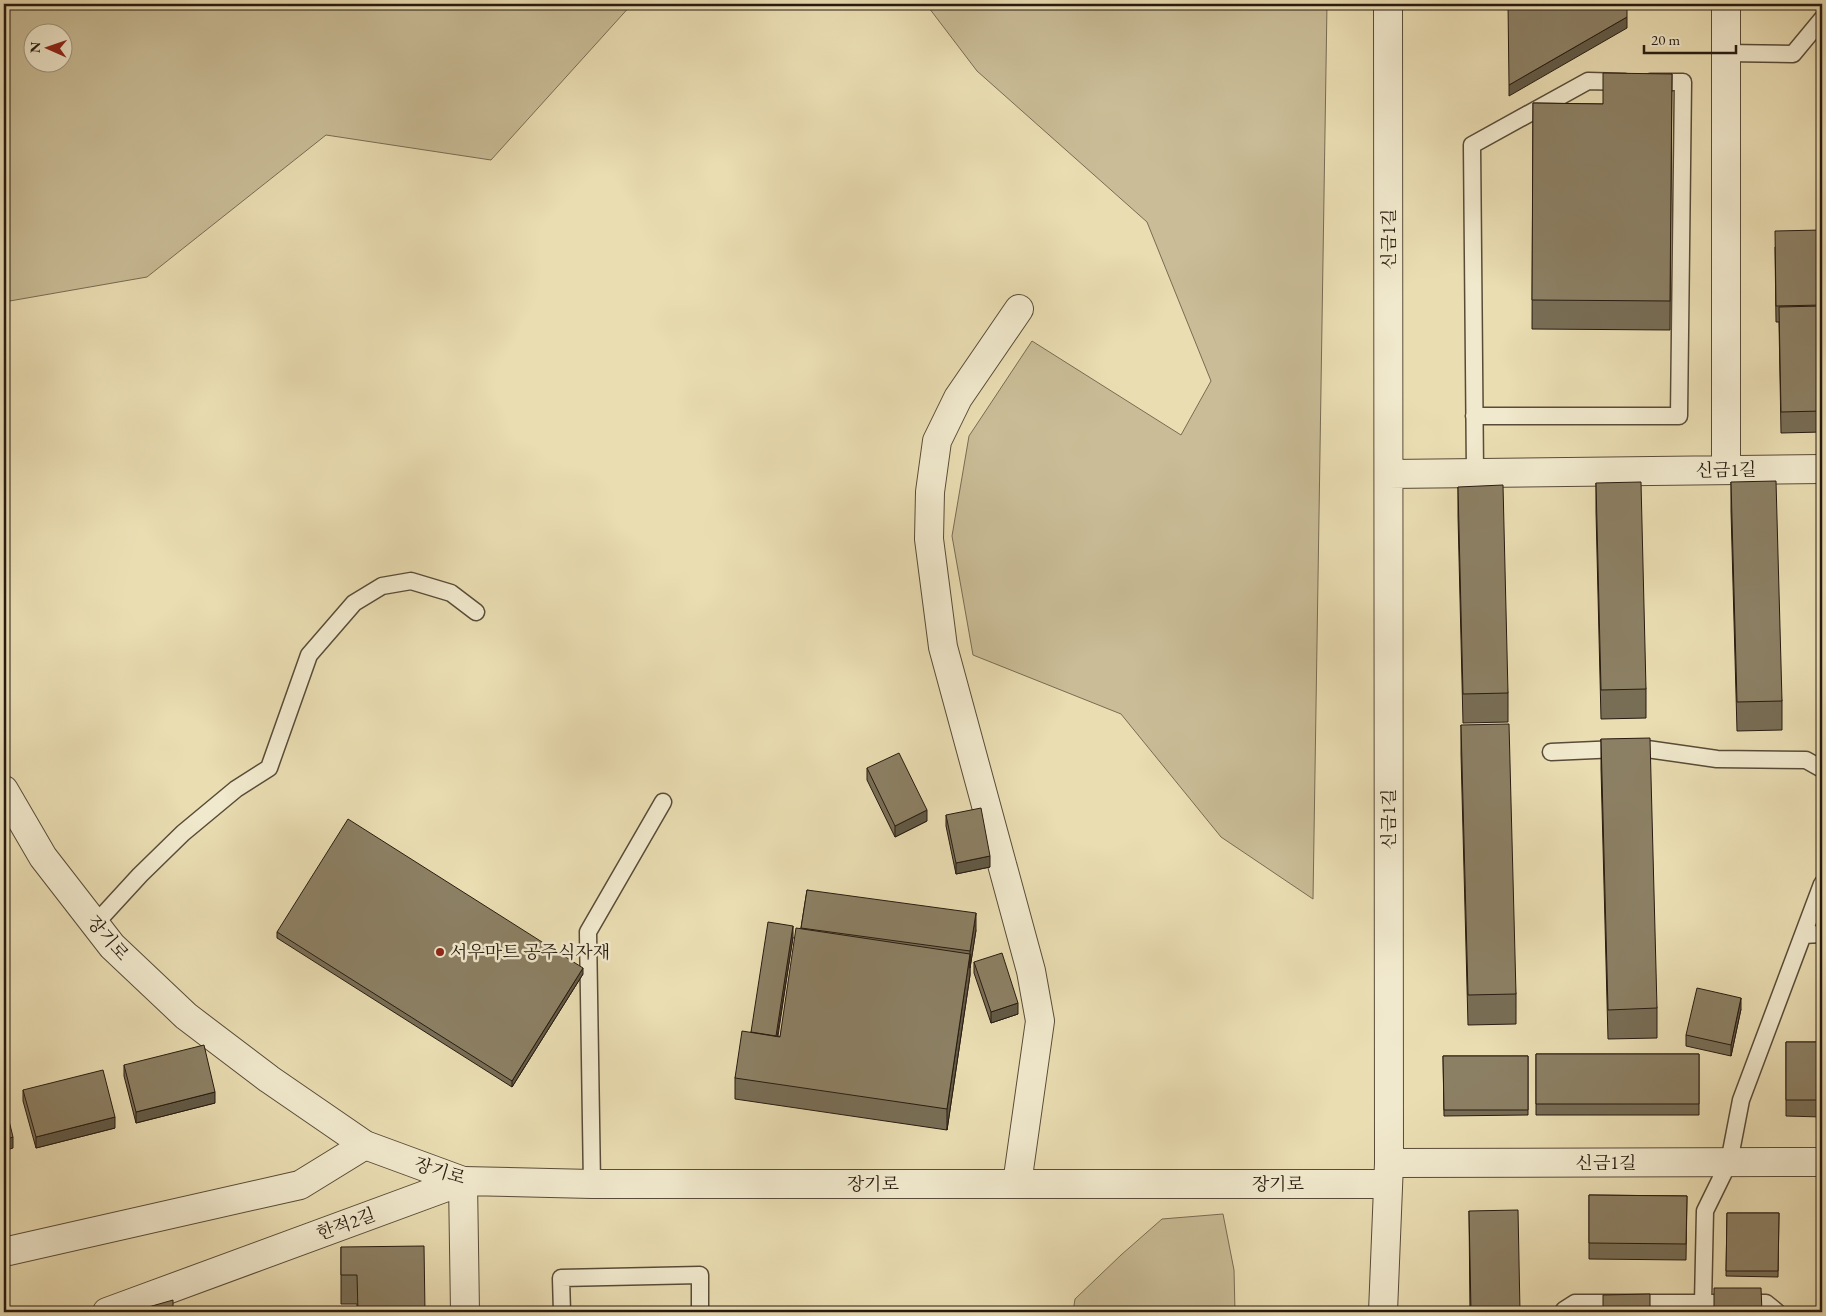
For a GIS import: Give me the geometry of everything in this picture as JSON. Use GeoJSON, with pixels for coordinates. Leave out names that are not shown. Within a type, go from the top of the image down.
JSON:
{"type":"FeatureCollection","features":[{"type":"Feature","properties":{"kind":"street","name":"신금1길"},"geometry":{"type":"LineString","coordinates":[[1383,1312],[1389,1174],[1390,474],[1388,4]]}},
{"type":"Feature","properties":{"kind":"street"},"geometry":{"type":"LineString","coordinates":[[1726,4],[1726,470]]}},
{"type":"Feature","properties":{"kind":"street"},"geometry":{"type":"LineString","coordinates":[[1017,1184],[1040,1021],[1031,971],[944,647],[929,539],[930,492],[937,441],[958,398],[1019,309]]}},
{"type":"Feature","properties":{"kind":"street","name":"신금1길"},"geometry":{"type":"LineString","coordinates":[[1390,474],[1822,469]]}},
{"type":"Feature","properties":{"kind":"street","name":"장기로"},"geometry":{"type":"LineString","coordinates":[[4,790],[43,857],[112,946],[186,1016],[269,1079],[365,1146],[463,1181],[592,1184],[1017,1184],[1389,1174]]}},
{"type":"Feature","properties":{"kind":"street"},"geometry":{"type":"LineString","coordinates":[[4,1252],[300,1185],[365,1146]]}},
{"type":"Feature","properties":{"kind":"street","name":"신금1길"},"geometry":{"type":"LineString","coordinates":[[1389,1174],[1729,1162],[1822,1162]]}},
{"type":"Feature","properties":{"kind":"street"},"geometry":{"type":"LineString","coordinates":[[463,1181],[465,1312]]}},
{"type":"Feature","properties":{"kind":"street","name":"한적2길"},"geometry":{"type":"LineString","coordinates":[[107,1312],[463,1181]]}},
{"type":"Feature","properties":{"kind":"lane"},"geometry":{"type":"LineString","coordinates":[[1726,53],[1793,54],[1822,19]]}},
{"type":"Feature","properties":{"kind":"lane"},"geometry":{"type":"LineString","coordinates":[[1474,416],[1679,416],[1683,82],[1588,81],[1472,145],[1474,416],[1475,473]]}},
{"type":"Feature","properties":{"kind":"lane"},"geometry":{"type":"LineString","coordinates":[[95,924],[140,875],[183,833],[236,789],[269,768],[309,655],[354,603],[382,586],[411,581],[452,593],[476,612]]}},
{"type":"Feature","properties":{"kind":"lane"},"geometry":{"type":"LineString","coordinates":[[1551,752],[1640,748],[1717,759],[1806,760],[1822,769]]}},
{"type":"Feature","properties":{"kind":"lane"},"geometry":{"type":"LineString","coordinates":[[592,1184],[588,932],[663,802]]}},
{"type":"Feature","properties":{"kind":"lane"},"geometry":{"type":"LineString","coordinates":[[1703,1303],[1705,1211],[1729,1162],[1741,1100],[1822,884]]}},
{"type":"Feature","properties":{"kind":"lane"},"geometry":{"type":"LineString","coordinates":[[1803,934],[1822,934]]}},
{"type":"Feature","properties":{"kind":"lane"},"geometry":{"type":"LineString","coordinates":[[562,1312],[561,1278],[700,1275],[700,1312]]}},
{"type":"Feature","properties":{"kind":"lane"},"geometry":{"type":"LineString","coordinates":[[1563,1312],[1575,1303],[1766,1303],[1777,1312]]}},
{"type":"Feature","properties":{"kind":"shaded area"},"geometry":{"type":"Polygon","coordinates":[[[4,4],[632,4],[491,160],[326,135],[147,277],[4,302],[4,4]]]}},
{"type":"Feature","properties":{"kind":"shaded area"},"geometry":{"type":"Polygon","coordinates":[[[926,4],[1327,4],[1313,899],[1221,837],[1121,714],[973,655],[952,536],[969,436],[1032,341],[1181,435],[1211,381],[1147,222],[977,71],[926,4]]]}},
{"type":"Feature","properties":{"kind":"shaded area"},"geometry":{"type":"Polygon","coordinates":[[[1223,1214],[1234,1270],[1235,1312],[1073,1312],[1075,1299],[1162,1219],[1223,1214]]]}},
{"type":"Feature","properties":{"kind":"building"},"geometry":{"type":"Polygon","coordinates":[[[1508,4],[1627,4],[1627,17],[1509,85],[1508,4]]]}},
{"type":"Feature","properties":{"kind":"building"},"geometry":{"type":"Polygon","coordinates":[[[1603,73],[1672,74],[1670,301],[1532,300],[1533,103],[1603,104],[1603,73]]]}},
{"type":"Feature","properties":{"kind":"building"},"geometry":{"type":"Polygon","coordinates":[[[1822,230],[1822,305],[1776,306],[1775,231],[1822,230]]]}},
{"type":"Feature","properties":{"kind":"building"},"geometry":{"type":"Polygon","coordinates":[[[1822,306],[1822,411],[1781,412],[1779,307],[1822,306]]]}},
{"type":"Feature","properties":{"kind":"building"},"geometry":{"type":"Polygon","coordinates":[[[1776,481],[1782,701],[1737,702],[1731,482],[1776,481]]]}},
{"type":"Feature","properties":{"kind":"building"},"geometry":{"type":"Polygon","coordinates":[[[1641,482],[1646,689],[1601,690],[1596,483],[1641,482]]]}},
{"type":"Feature","properties":{"kind":"building"},"geometry":{"type":"Polygon","coordinates":[[[1503,485],[1508,693],[1463,694],[1458,487],[1503,485]]]}},
{"type":"Feature","properties":{"kind":"building"},"geometry":{"type":"Polygon","coordinates":[[[1509,724],[1516,994],[1468,995],[1461,725],[1509,724]]]}},
{"type":"Feature","properties":{"kind":"building"},"geometry":{"type":"Polygon","coordinates":[[[1650,738],[1657,1008],[1608,1010],[1601,739],[1650,738]]]}},
{"type":"Feature","properties":{"kind":"building"},"geometry":{"type":"Polygon","coordinates":[[[899,753],[927,810],[895,826],[867,768],[899,753]]]}},
{"type":"Feature","properties":{"kind":"building"},"geometry":{"type":"Polygon","coordinates":[[[981,808],[990,856],[956,863],[946,815],[981,808]]]}},
{"type":"Feature","properties":{"kind":"building"},"geometry":{"type":"Polygon","coordinates":[[[348,819],[583,968],[512,1081],[277,932],[348,819]]]}},
{"type":"Feature","properties":{"kind":"building"},"geometry":{"type":"Polygon","coordinates":[[[807,890],[976,913],[970,951],[801,928],[807,890]]]}},
{"type":"Feature","properties":{"kind":"building"},"geometry":{"type":"Polygon","coordinates":[[[768,922],[793,926],[776,1036],[751,1032],[768,922]]]}},
{"type":"Feature","properties":{"kind":"building"},"geometry":{"type":"Polygon","coordinates":[[[796,928],[970,954],[947,1109],[735,1078],[742,1031],[780,1037],[796,928]]]}},
{"type":"Feature","properties":{"kind":"building"},"geometry":{"type":"Polygon","coordinates":[[[1002,953],[1018,1003],[991,1012],[974,962],[1002,953]]]}},
{"type":"Feature","properties":{"kind":"building"},"geometry":{"type":"Polygon","coordinates":[[[1820,961],[1822,962],[1822,1036],[1817,1035],[1820,961]]]}},
{"type":"Feature","properties":{"kind":"building"},"geometry":{"type":"Polygon","coordinates":[[[1697,988],[1741,998],[1731,1045],[1686,1035],[1697,988]]]}},
{"type":"Feature","properties":{"kind":"building"},"geometry":{"type":"Polygon","coordinates":[[[1786,1042],[1822,1042],[1822,1100],[1786,1100],[1786,1042]]]}},
{"type":"Feature","properties":{"kind":"building"},"geometry":{"type":"Polygon","coordinates":[[[204,1045],[215,1092],[136,1112],[124,1065],[204,1045]]]}},
{"type":"Feature","properties":{"kind":"building"},"geometry":{"type":"Polygon","coordinates":[[[1536,1054],[1699,1054],[1699,1104],[1536,1104],[1536,1054]]]}},
{"type":"Feature","properties":{"kind":"building"},"geometry":{"type":"Polygon","coordinates":[[[1443,1056],[1528,1056],[1528,1110],[1444,1110],[1443,1056]]]}},
{"type":"Feature","properties":{"kind":"building"},"geometry":{"type":"Polygon","coordinates":[[[103,1070],[115,1117],[36,1137],[23,1090],[103,1070]]]}},
{"type":"Feature","properties":{"kind":"building"},"geometry":{"type":"Polygon","coordinates":[[[4,1100],[13,1137],[4,1140],[4,1100]]]}},
{"type":"Feature","properties":{"kind":"building"},"geometry":{"type":"Polygon","coordinates":[[[1589,1195],[1687,1196],[1686,1244],[1589,1243],[1589,1195]]]}},
{"type":"Feature","properties":{"kind":"building"},"geometry":{"type":"Polygon","coordinates":[[[1518,1210],[1520,1312],[1471,1312],[1469,1211],[1518,1210]]]}},
{"type":"Feature","properties":{"kind":"building"},"geometry":{"type":"Polygon","coordinates":[[[1727,1213],[1779,1213],[1778,1271],[1726,1271],[1727,1213]]]}},
{"type":"Feature","properties":{"kind":"building"},"geometry":{"type":"Polygon","coordinates":[[[424,1246],[425,1312],[358,1312],[357,1275],[341,1275],[341,1247],[424,1246]]]}},
{"type":"Feature","properties":{"kind":"building"},"geometry":{"type":"Polygon","coordinates":[[[1714,1288],[1761,1288],[1762,1312],[1714,1312],[1714,1288]]]}},
{"type":"Feature","properties":{"kind":"building"},"geometry":{"type":"Polygon","coordinates":[[[1650,1294],[1650,1312],[1603,1312],[1603,1295],[1650,1294]]]}},
{"type":"Feature","properties":{"kind":"building"},"geometry":{"type":"Polygon","coordinates":[[[173,1300],[173,1312],[131,1312],[173,1300]]]}},
{"type":"Feature","properties":{"kind":"place","name":"서우마트 공주식자재"},"geometry":{"type":"Point","coordinates":[440,952]}}]}
